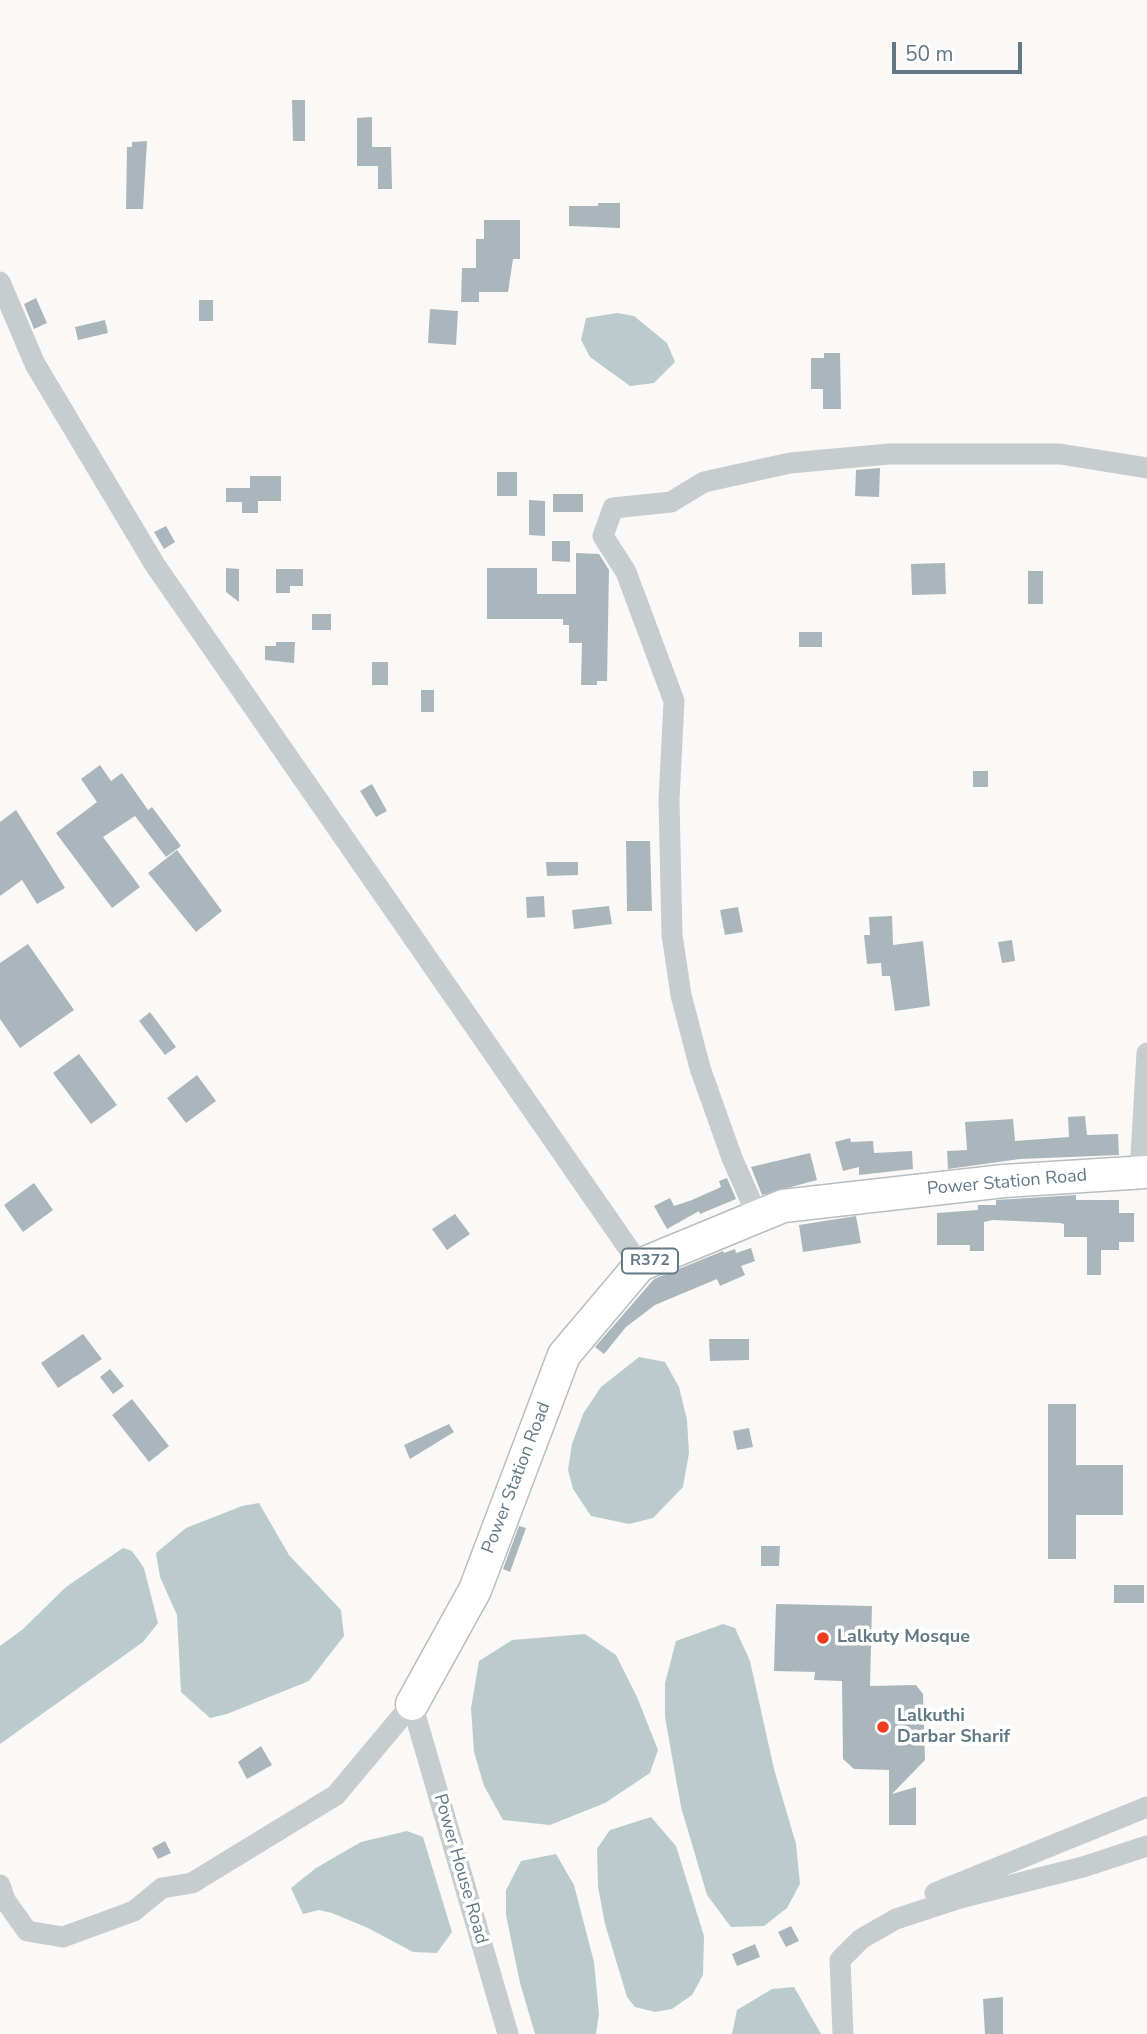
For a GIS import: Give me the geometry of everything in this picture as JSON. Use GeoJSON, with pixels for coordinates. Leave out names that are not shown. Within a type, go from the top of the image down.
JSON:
{"type":"FeatureCollection","features":[{"type":"Feature","properties":{"kind":"main road","name":"Power Station Road"},"geometry":{"type":"LineString","coordinates":[[412,1704],[475,1590],[564,1354],[640,1265],[783,1206],[1004,1181],[1144,1172]]}},
{"type":"Feature","properties":{"kind":"street"},"geometry":{"type":"LineString","coordinates":[[0,282],[35,364],[155,565],[640,1265]]}},
{"type":"Feature","properties":{"kind":"street"},"geometry":{"type":"LineString","coordinates":[[758,1217],[732,1158],[700,1068],[681,995],[672,935],[669,800],[674,701],[626,572],[603,536],[612,508],[671,502],[704,482],[790,463],[889,454],[1060,454],[1147,468]]}},
{"type":"Feature","properties":{"kind":"street"},"geometry":{"type":"LineString","coordinates":[[1144,1172],[1147,1053]]}},
{"type":"Feature","properties":{"kind":"street","name":"Power Station Road"},"geometry":{"type":"LineString","coordinates":[[0,1885],[5,1900],[27,1931],[63,1937],[134,1911],[162,1888],[192,1883],[336,1795],[412,1704]]}},
{"type":"Feature","properties":{"kind":"street","name":"Power House Road"},"geometry":{"type":"LineString","coordinates":[[412,1704],[508,2034]]}},
{"type":"Feature","properties":{"kind":"street"},"geometry":{"type":"LineString","coordinates":[[843,2034],[840,1960],[861,1939],[905,1905],[1147,1807]]}},
{"type":"Feature","properties":{"kind":"street"},"geometry":{"type":"LineString","coordinates":[[861,1939],[896,1919],[947,1902],[1083,1867],[1147,1846]]}},
{"type":"Feature","properties":{"kind":"shaded area"},"geometry":{"type":"Polygon","coordinates":[[[617,313],[634,316],[667,343],[675,362],[654,383],[630,386],[590,357],[581,340],[586,318],[617,313]]]}},
{"type":"Feature","properties":{"kind":"shaded area"},"geometry":{"type":"Polygon","coordinates":[[[639,1357],[665,1362],[679,1387],[687,1420],[689,1453],[683,1487],[653,1518],[629,1524],[591,1516],[573,1489],[568,1470],[572,1444],[583,1414],[601,1387],[639,1357]]]}},
{"type":"Feature","properties":{"kind":"shaded area"},"geometry":{"type":"Polygon","coordinates":[[[259,1503],[289,1555],[341,1610],[344,1636],[309,1681],[227,1714],[210,1718],[181,1692],[177,1615],[160,1577],[156,1553],[186,1528],[242,1506],[259,1503]]]}},
{"type":"Feature","properties":{"kind":"shaded area"},"geometry":{"type":"Polygon","coordinates":[[[123,1548],[132,1551],[144,1568],[158,1623],[143,1642],[0,1744],[0,1646],[23,1629],[66,1587],[123,1548]]]}},
{"type":"Feature","properties":{"kind":"shaded area"},"geometry":{"type":"Polygon","coordinates":[[[723,1624],[735,1628],[750,1661],[774,1769],[796,1844],[800,1884],[787,1908],[764,1926],[731,1927],[707,1895],[681,1807],[665,1717],[665,1683],[676,1641],[723,1624]]]}},
{"type":"Feature","properties":{"kind":"shaded area"},"geometry":{"type":"Polygon","coordinates":[[[585,1634],[616,1655],[637,1697],[658,1750],[650,1773],[605,1803],[550,1825],[503,1820],[484,1786],[474,1752],[471,1708],[479,1661],[512,1640],[585,1634]]]}},
{"type":"Feature","properties":{"kind":"shaded area"},"geometry":{"type":"Polygon","coordinates":[[[651,1817],[676,1846],[704,1936],[703,1975],[692,1995],[672,2009],[655,2012],[635,2007],[627,1997],[605,1924],[598,1887],[597,1849],[610,1830],[651,1817]]]}},
{"type":"Feature","properties":{"kind":"shaded area"},"geometry":{"type":"Polygon","coordinates":[[[407,1831],[423,1837],[452,1932],[437,1953],[413,1952],[368,1928],[332,1913],[319,1910],[303,1914],[291,1888],[316,1868],[361,1842],[407,1831]]]}},
{"type":"Feature","properties":{"kind":"shaded area"},"geometry":{"type":"Polygon","coordinates":[[[556,1854],[574,1885],[594,1962],[599,2014],[596,2034],[535,2034],[520,1983],[506,1915],[506,1890],[521,1861],[556,1854]]]}},
{"type":"Feature","properties":{"kind":"shaded area"},"geometry":{"type":"Polygon","coordinates":[[[794,1987],[821,2034],[732,2034],[737,2010],[772,1989],[794,1987]]]}},
{"type":"Feature","properties":{"kind":"building"},"geometry":{"type":"Polygon","coordinates":[[[292,100],[305,100],[305,141],[293,141],[292,100]]]}},
{"type":"Feature","properties":{"kind":"building"},"geometry":{"type":"Polygon","coordinates":[[[372,117],[372,147],[391,147],[392,189],[378,189],[378,166],[357,166],[357,118],[372,117]]]}},
{"type":"Feature","properties":{"kind":"building"},"geometry":{"type":"Polygon","coordinates":[[[147,141],[143,209],[126,209],[127,147],[132,147],[132,142],[147,141]]]}},
{"type":"Feature","properties":{"kind":"building"},"geometry":{"type":"Polygon","coordinates":[[[598,203],[620,203],[620,228],[569,226],[569,206],[598,206],[598,203]]]}},
{"type":"Feature","properties":{"kind":"building"},"geometry":{"type":"Polygon","coordinates":[[[484,220],[520,220],[520,259],[513,259],[508,292],[479,292],[479,302],[461,302],[462,268],[476,268],[476,239],[484,239],[484,220]]]}},
{"type":"Feature","properties":{"kind":"building"},"geometry":{"type":"Polygon","coordinates":[[[36,298],[47,323],[34,329],[24,304],[36,298]]]}},
{"type":"Feature","properties":{"kind":"building"},"geometry":{"type":"Polygon","coordinates":[[[199,300],[213,300],[213,321],[199,321],[199,300]]]}},
{"type":"Feature","properties":{"kind":"building"},"geometry":{"type":"Polygon","coordinates":[[[430,309],[458,311],[456,345],[428,343],[430,309]]]}},
{"type":"Feature","properties":{"kind":"building"},"geometry":{"type":"Polygon","coordinates":[[[105,320],[108,333],[78,340],[75,327],[105,320]]]}},
{"type":"Feature","properties":{"kind":"building"},"geometry":{"type":"Polygon","coordinates":[[[824,353],[840,353],[841,409],[823,409],[823,389],[811,389],[811,358],[824,358],[824,353]]]}},
{"type":"Feature","properties":{"kind":"building"},"geometry":{"type":"Polygon","coordinates":[[[880,468],[879,497],[855,496],[856,470],[880,468]]]}},
{"type":"Feature","properties":{"kind":"building"},"geometry":{"type":"Polygon","coordinates":[[[497,472],[517,472],[517,496],[497,496],[497,472]]]}},
{"type":"Feature","properties":{"kind":"building"},"geometry":{"type":"Polygon","coordinates":[[[250,476],[281,476],[281,501],[258,501],[258,513],[242,513],[242,502],[226,502],[226,488],[250,488],[250,476]]]}},
{"type":"Feature","properties":{"kind":"building"},"geometry":{"type":"Polygon","coordinates":[[[553,494],[583,494],[583,512],[553,512],[553,494]]]}},
{"type":"Feature","properties":{"kind":"building"},"geometry":{"type":"Polygon","coordinates":[[[529,500],[545,501],[545,536],[529,535],[529,500]]]}},
{"type":"Feature","properties":{"kind":"building"},"geometry":{"type":"Polygon","coordinates":[[[166,526],[175,542],[164,549],[154,532],[166,526]]]}},
{"type":"Feature","properties":{"kind":"building"},"geometry":{"type":"Polygon","coordinates":[[[552,541],[570,541],[570,562],[552,561],[552,541]]]}},
{"type":"Feature","properties":{"kind":"building"},"geometry":{"type":"Polygon","coordinates":[[[576,553],[599,554],[609,570],[607,681],[597,681],[597,685],[581,685],[582,643],[569,643],[569,625],[563,625],[563,619],[487,619],[487,568],[537,568],[537,594],[576,594],[576,553]]]}},
{"type":"Feature","properties":{"kind":"building"},"geometry":{"type":"Polygon","coordinates":[[[945,563],[946,594],[912,595],[911,564],[945,563]]]}},
{"type":"Feature","properties":{"kind":"building"},"geometry":{"type":"Polygon","coordinates":[[[226,568],[239,569],[239,602],[226,592],[226,568]]]}},
{"type":"Feature","properties":{"kind":"building"},"geometry":{"type":"Polygon","coordinates":[[[276,569],[303,569],[303,586],[290,586],[290,593],[276,593],[276,569]]]}},
{"type":"Feature","properties":{"kind":"building"},"geometry":{"type":"Polygon","coordinates":[[[1028,571],[1043,571],[1043,604],[1028,604],[1028,571]]]}},
{"type":"Feature","properties":{"kind":"building"},"geometry":{"type":"Polygon","coordinates":[[[312,614],[331,614],[331,630],[312,630],[312,614]]]}},
{"type":"Feature","properties":{"kind":"building"},"geometry":{"type":"Polygon","coordinates":[[[799,632],[822,632],[822,647],[799,647],[799,632]]]}},
{"type":"Feature","properties":{"kind":"building"},"geometry":{"type":"Polygon","coordinates":[[[276,642],[295,642],[294,663],[265,660],[265,646],[276,646],[276,642]]]}},
{"type":"Feature","properties":{"kind":"building"},"geometry":{"type":"Polygon","coordinates":[[[372,662],[388,662],[388,685],[372,685],[372,662]]]}},
{"type":"Feature","properties":{"kind":"building"},"geometry":{"type":"Polygon","coordinates":[[[421,690],[434,690],[434,712],[421,712],[421,690]]]}},
{"type":"Feature","properties":{"kind":"building"},"geometry":{"type":"Polygon","coordinates":[[[100,765],[111,781],[122,773],[148,810],[152,807],[181,846],[166,857],[135,816],[103,837],[140,887],[112,908],[56,833],[97,802],[81,779],[100,765]]]}},
{"type":"Feature","properties":{"kind":"building"},"geometry":{"type":"Polygon","coordinates":[[[973,771],[988,771],[988,787],[973,787],[973,771]]]}},
{"type":"Feature","properties":{"kind":"building"},"geometry":{"type":"Polygon","coordinates":[[[372,784],[387,811],[376,817],[360,791],[372,784]]]}},
{"type":"Feature","properties":{"kind":"building"},"geometry":{"type":"Polygon","coordinates":[[[16,810],[65,888],[37,904],[22,880],[0,896],[0,822],[16,810]]]}},
{"type":"Feature","properties":{"kind":"building"},"geometry":{"type":"Polygon","coordinates":[[[626,841],[650,841],[652,911],[627,911],[626,841]]]}},
{"type":"Feature","properties":{"kind":"building"},"geometry":{"type":"Polygon","coordinates":[[[177,850],[222,911],[196,932],[148,873],[177,850]]]}},
{"type":"Feature","properties":{"kind":"building"},"geometry":{"type":"Polygon","coordinates":[[[546,862],[578,862],[578,875],[547,876],[546,862]]]}},
{"type":"Feature","properties":{"kind":"building"},"geometry":{"type":"Polygon","coordinates":[[[544,896],[545,917],[527,918],[526,897],[544,896]]]}},
{"type":"Feature","properties":{"kind":"building"},"geometry":{"type":"Polygon","coordinates":[[[609,906],[612,924],[574,929],[572,910],[609,906]]]}},
{"type":"Feature","properties":{"kind":"building"},"geometry":{"type":"Polygon","coordinates":[[[738,907],[743,932],[725,935],[720,910],[738,907]]]}},
{"type":"Feature","properties":{"kind":"building"},"geometry":{"type":"Polygon","coordinates":[[[892,916],[893,945],[923,941],[930,1006],[895,1011],[890,976],[882,976],[881,963],[867,964],[864,935],[870,935],[869,917],[892,916]]]}},
{"type":"Feature","properties":{"kind":"building"},"geometry":{"type":"Polygon","coordinates":[[[1012,940],[1015,961],[1002,963],[998,942],[1012,940]]]}},
{"type":"Feature","properties":{"kind":"building"},"geometry":{"type":"Polygon","coordinates":[[[28,944],[74,1010],[20,1048],[0,1019],[0,963],[28,944]]]}},
{"type":"Feature","properties":{"kind":"building"},"geometry":{"type":"Polygon","coordinates":[[[150,1012],[176,1047],[165,1055],[139,1021],[150,1012]]]}},
{"type":"Feature","properties":{"kind":"building"},"geometry":{"type":"Polygon","coordinates":[[[79,1054],[117,1105],[91,1124],[53,1073],[79,1054]]]}},
{"type":"Feature","properties":{"kind":"building"},"geometry":{"type":"Polygon","coordinates":[[[197,1075],[216,1101],[186,1123],[167,1098],[197,1075]]]}},
{"type":"Feature","properties":{"kind":"building"},"geometry":{"type":"Polygon","coordinates":[[[1085,1116],[1087,1135],[1118,1134],[1119,1155],[1020,1159],[948,1169],[947,1151],[967,1150],[965,1122],[1013,1119],[1015,1141],[1069,1137],[1068,1117],[1085,1116]]]}},
{"type":"Feature","properties":{"kind":"building"},"geometry":{"type":"Polygon","coordinates":[[[850,1138],[851,1142],[873,1141],[874,1153],[912,1151],[913,1169],[859,1175],[859,1167],[843,1171],[835,1142],[850,1138]]]}},
{"type":"Feature","properties":{"kind":"building"},"geometry":{"type":"Polygon","coordinates":[[[810,1153],[817,1180],[762,1195],[751,1167],[810,1153]]]}},
{"type":"Feature","properties":{"kind":"building"},"geometry":{"type":"Polygon","coordinates":[[[727,1178],[736,1199],[700,1214],[699,1211],[667,1229],[654,1206],[670,1198],[674,1206],[692,1200],[721,1187],[719,1181],[727,1178]]]}},
{"type":"Feature","properties":{"kind":"building"},"geometry":{"type":"Polygon","coordinates":[[[34,1183],[53,1210],[23,1232],[4,1205],[34,1183]]]}},
{"type":"Feature","properties":{"kind":"building"},"geometry":{"type":"Polygon","coordinates":[[[1076,1195],[1076,1200],[1119,1200],[1119,1213],[1134,1213],[1134,1242],[1119,1242],[1119,1250],[1101,1250],[1101,1275],[1087,1275],[1087,1237],[1064,1237],[1064,1224],[1060,1223],[993,1220],[984,1222],[984,1251],[970,1251],[970,1245],[937,1245],[937,1213],[978,1210],[978,1205],[996,1205],[996,1200],[1076,1195]]]}},
{"type":"Feature","properties":{"kind":"building"},"geometry":{"type":"Polygon","coordinates":[[[455,1214],[470,1234],[447,1250],[432,1229],[455,1214]]]}},
{"type":"Feature","properties":{"kind":"building"},"geometry":{"type":"Polygon","coordinates":[[[856,1216],[861,1243],[803,1252],[799,1225],[856,1216]]]}},
{"type":"Feature","properties":{"kind":"building"},"geometry":{"type":"Polygon","coordinates":[[[751,1248],[755,1261],[741,1266],[745,1275],[720,1286],[717,1279],[655,1305],[626,1327],[604,1354],[595,1347],[654,1279],[723,1251],[724,1253],[735,1249],[736,1253],[751,1248]]]}},
{"type":"Feature","properties":{"kind":"building"},"geometry":{"type":"Polygon","coordinates":[[[83,1334],[102,1359],[58,1388],[41,1363],[83,1334]]]}},
{"type":"Feature","properties":{"kind":"building"},"geometry":{"type":"Polygon","coordinates":[[[709,1339],[749,1339],[749,1360],[710,1361],[709,1339]]]}},
{"type":"Feature","properties":{"kind":"building"},"geometry":{"type":"Polygon","coordinates":[[[110,1369],[124,1386],[113,1394],[100,1377],[110,1369]]]}},
{"type":"Feature","properties":{"kind":"building"},"geometry":{"type":"Polygon","coordinates":[[[132,1399],[169,1446],[149,1462],[112,1415],[132,1399]]]}},
{"type":"Feature","properties":{"kind":"building"},"geometry":{"type":"Polygon","coordinates":[[[1048,1404],[1076,1404],[1076,1465],[1123,1465],[1123,1515],[1076,1515],[1076,1559],[1048,1559],[1048,1404]]]}},
{"type":"Feature","properties":{"kind":"building"},"geometry":{"type":"Polygon","coordinates":[[[449,1424],[454,1432],[410,1459],[404,1445],[449,1424]]]}},
{"type":"Feature","properties":{"kind":"building"},"geometry":{"type":"Polygon","coordinates":[[[749,1428],[753,1447],[737,1450],[733,1431],[749,1428]]]}},
{"type":"Feature","properties":{"kind":"building"},"geometry":{"type":"Polygon","coordinates":[[[519,1526],[526,1528],[510,1572],[503,1569],[519,1526]]]}},
{"type":"Feature","properties":{"kind":"building"},"geometry":{"type":"Polygon","coordinates":[[[761,1546],[780,1546],[779,1566],[761,1566],[761,1546]]]}},
{"type":"Feature","properties":{"kind":"building"},"geometry":{"type":"Polygon","coordinates":[[[1114,1585],[1144,1585],[1144,1603],[1114,1603],[1114,1585]]]}},
{"type":"Feature","properties":{"kind":"building"},"geometry":{"type":"Polygon","coordinates":[[[776,1604],[872,1606],[870,1686],[916,1685],[923,1694],[925,1760],[892,1794],[916,1787],[916,1825],[889,1825],[889,1770],[854,1769],[843,1759],[842,1681],[814,1680],[815,1672],[774,1671],[776,1604]]]}},
{"type":"Feature","properties":{"kind":"building"},"geometry":{"type":"Polygon","coordinates":[[[261,1746],[272,1765],[247,1779],[238,1762],[261,1746]]]}},
{"type":"Feature","properties":{"kind":"building"},"geometry":{"type":"Polygon","coordinates":[[[165,1841],[171,1853],[158,1859],[152,1848],[165,1841]]]}},
{"type":"Feature","properties":{"kind":"building"},"geometry":{"type":"Polygon","coordinates":[[[791,1926],[799,1941],[786,1947],[778,1932],[791,1926]]]}},
{"type":"Feature","properties":{"kind":"building"},"geometry":{"type":"Polygon","coordinates":[[[755,1944],[760,1957],[737,1966],[732,1954],[755,1944]]]}},
{"type":"Feature","properties":{"kind":"building"},"geometry":{"type":"Polygon","coordinates":[[[1003,1997],[1003,2034],[985,2034],[983,1999],[1003,1997]]]}},
{"type":"Feature","properties":{"kind":"place","name":"Lalkuty Mosque"},"geometry":{"type":"Point","coordinates":[823,1638]}},
{"type":"Feature","properties":{"kind":"place","name":"Lalkuthi Darbar Sharif"},"geometry":{"type":"Point","coordinates":[883,1727]}}]}
